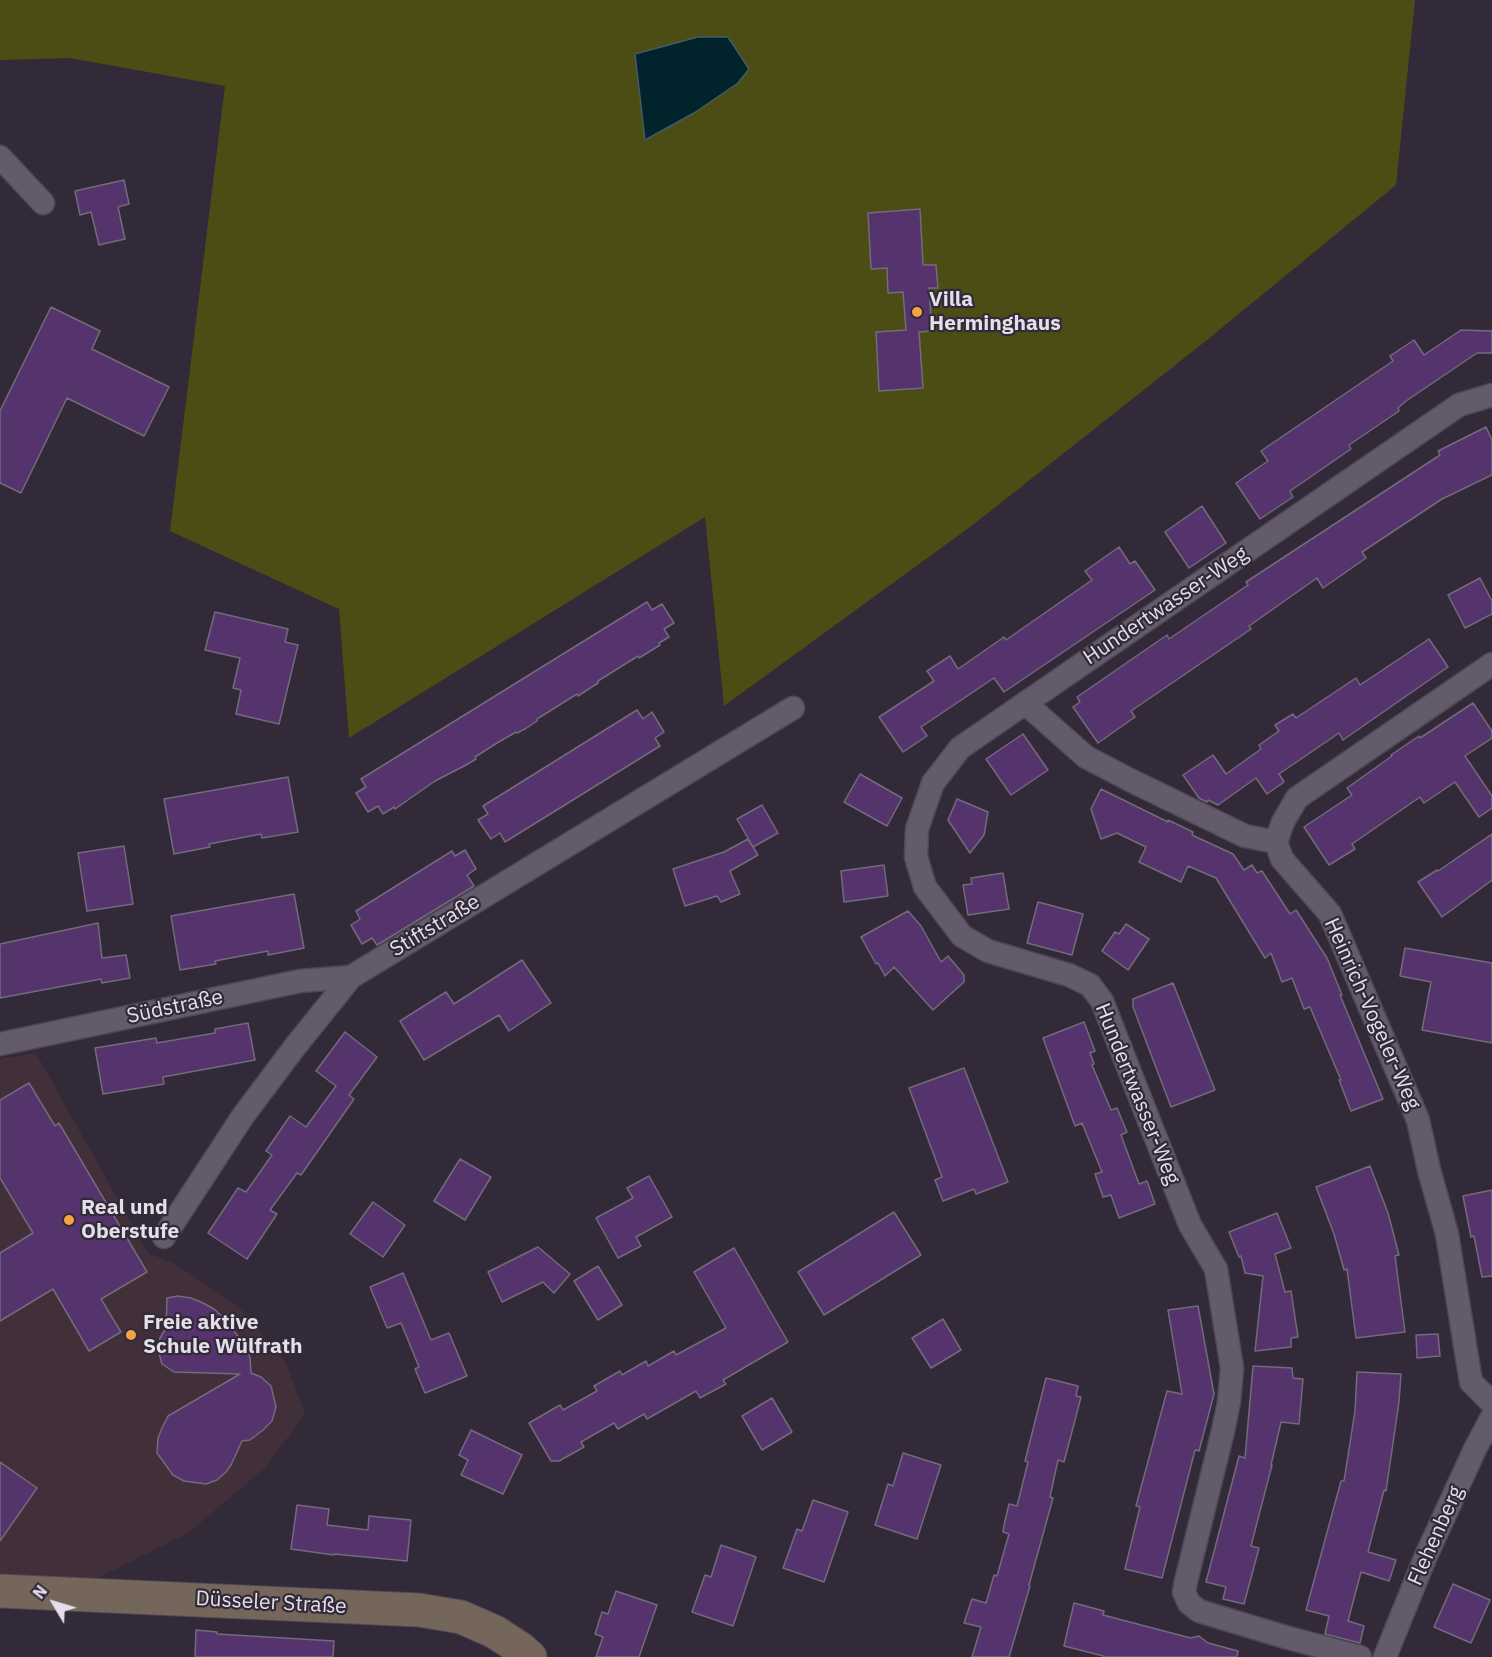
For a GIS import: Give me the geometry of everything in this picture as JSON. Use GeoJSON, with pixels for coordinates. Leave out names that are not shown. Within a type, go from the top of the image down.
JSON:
{"type":"FeatureCollection","features":[{"type":"Feature","properties":{"kind":"main road","name":"Düsseler Straße"},"geometry":{"type":"LineString","coordinates":[[0,1591],[419,1610],[462,1617],[495,1632],[530,1657]]}},
{"type":"Feature","properties":{"kind":"street"},"geometry":{"type":"LineString","coordinates":[[0,157],[43,203]]}},
{"type":"Feature","properties":{"kind":"street","name":"Hundertwasser-Weg"},"geometry":{"type":"LineString","coordinates":[[1360,1657],[1199,1611],[1189,1603],[1184,1592],[1185,1581],[1223,1431],[1232,1368],[1216,1269],[1190,1225],[1102,1001],[1090,985],[1069,975],[988,951],[962,936],[926,886],[916,857],[917,829],[933,783],[960,748],[1459,405],[1492,394]]}},
{"type":"Feature","properties":{"kind":"street"},"geometry":{"type":"LineString","coordinates":[[1025,703],[1086,758],[1245,836],[1276,842],[1283,822],[1297,798],[1492,664]]}},
{"type":"Feature","properties":{"kind":"street","name":"Stiftstraße"},"geometry":{"type":"LineString","coordinates":[[164,1237],[243,1116],[351,977],[793,708]]}},
{"type":"Feature","properties":{"kind":"street","name":"Heinrich-Vogeler-Weg"},"geometry":{"type":"LineString","coordinates":[[1276,842],[1282,859],[1330,914],[1418,1120],[1429,1170],[1448,1234],[1471,1382],[1492,1403]]}},
{"type":"Feature","properties":{"kind":"street","name":"Südstraße"},"geometry":{"type":"LineString","coordinates":[[0,1044],[300,981],[351,977]]}},
{"type":"Feature","properties":{"kind":"street","name":"Flehenberg"},"geometry":{"type":"LineString","coordinates":[[1385,1657],[1425,1558],[1492,1417]]}},
{"type":"Feature","properties":{"kind":"shaded area"},"geometry":{"type":"Polygon","coordinates":[[[0,0],[1415,0],[1396,185],[1207,340],[974,524],[724,706],[705,517],[349,738],[339,609],[170,531],[225,86],[70,58],[0,60],[0,0]]]}},
{"type":"Feature","properties":{"kind":"shaded area","name":"Freie aktive Schule Wülfrath"},"geometry":{"type":"Polygon","coordinates":[[[36,1053],[148,1253],[177,1265],[238,1306],[286,1363],[305,1414],[265,1468],[188,1533],[96,1579],[0,1575],[0,1059],[36,1053]]]}},
{"type":"Feature","properties":{"kind":"water"},"geometry":{"type":"Polygon","coordinates":[[[698,37],[728,37],[749,69],[738,83],[694,113],[645,140],[635,54],[698,37]]]}},
{"type":"Feature","properties":{"kind":"building"},"geometry":{"type":"Polygon","coordinates":[[[124,180],[129,204],[118,207],[125,239],[99,245],[91,212],[80,215],[75,191],[124,180]]]}},
{"type":"Feature","properties":{"kind":"building","name":"Villa Herminghaus"},"geometry":{"type":"Polygon","coordinates":[[[920,209],[923,265],[936,265],[938,288],[929,288],[932,331],[919,332],[923,388],[879,391],[876,332],[906,330],[903,292],[888,293],[887,268],[871,269],[868,213],[920,209]]]}},
{"type":"Feature","properties":{"kind":"building"},"geometry":{"type":"Polygon","coordinates":[[[51,307],[100,331],[92,349],[169,387],[144,436],[67,398],[21,493],[0,483],[0,411],[51,307]]]}},
{"type":"Feature","properties":{"kind":"building"},"geometry":{"type":"Polygon","coordinates":[[[1461,330],[1492,331],[1492,353],[1477,353],[1406,401],[1398,408],[1399,411],[1349,445],[1351,449],[1290,491],[1293,497],[1260,519],[1236,483],[1268,461],[1261,451],[1393,361],[1390,356],[1414,340],[1424,355],[1461,330]]]}},
{"type":"Feature","properties":{"kind":"building"},"geometry":{"type":"Polygon","coordinates":[[[1486,427],[1492,440],[1492,475],[1442,499],[1362,552],[1366,558],[1323,588],[1317,578],[1249,626],[1251,629],[1131,711],[1135,717],[1098,743],[1073,707],[1080,702],[1077,697],[1167,635],[1169,639],[1248,585],[1246,582],[1440,455],[1438,451],[1486,427]]]}},
{"type":"Feature","properties":{"kind":"building"},"geometry":{"type":"Polygon","coordinates":[[[1202,506],[1226,543],[1189,568],[1165,532],[1202,506]]]}},
{"type":"Feature","properties":{"kind":"building"},"geometry":{"type":"Polygon","coordinates":[[[1119,547],[1130,564],[1135,561],[1155,590],[1004,692],[994,678],[921,727],[927,736],[903,752],[879,717],[934,681],[927,671],[950,656],[958,669],[1004,637],[1006,640],[1092,580],[1085,571],[1119,547]]]}},
{"type":"Feature","properties":{"kind":"building"},"geometry":{"type":"Polygon","coordinates":[[[1480,578],[1492,601],[1492,614],[1465,628],[1448,595],[1480,578]]]}},
{"type":"Feature","properties":{"kind":"building"},"geometry":{"type":"Polygon","coordinates":[[[647,602],[652,610],[662,604],[674,623],[664,629],[669,637],[659,643],[660,645],[639,658],[638,656],[578,696],[577,694],[537,719],[525,729],[497,743],[475,757],[476,759],[435,781],[395,809],[394,807],[383,814],[378,806],[368,812],[356,793],[366,787],[361,779],[647,602]]]}},
{"type":"Feature","properties":{"kind":"building"},"geometry":{"type":"Polygon","coordinates":[[[215,612],[288,629],[285,642],[298,645],[279,724],[236,714],[241,690],[233,688],[240,658],[205,650],[215,612]]]}},
{"type":"Feature","properties":{"kind":"building"},"geometry":{"type":"Polygon","coordinates":[[[1429,639],[1448,667],[1343,740],[1339,733],[1279,774],[1284,782],[1267,794],[1256,778],[1218,805],[1199,798],[1183,775],[1213,755],[1226,774],[1261,749],[1259,745],[1279,731],[1275,725],[1293,714],[1296,718],[1356,678],[1360,685],[1429,639]]]}},
{"type":"Feature","properties":{"kind":"building"},"geometry":{"type":"Polygon","coordinates":[[[1473,703],[1492,731],[1492,738],[1465,756],[1492,796],[1492,808],[1479,817],[1455,782],[1424,803],[1420,797],[1352,844],[1355,849],[1329,865],[1304,827],[1352,795],[1347,788],[1391,755],[1473,703]]]}},
{"type":"Feature","properties":{"kind":"building"},"geometry":{"type":"Polygon","coordinates":[[[637,710],[643,719],[652,712],[664,732],[655,738],[660,746],[505,842],[500,833],[491,839],[478,820],[488,814],[483,806],[637,710]]]}},
{"type":"Feature","properties":{"kind":"building"},"geometry":{"type":"Polygon","coordinates":[[[1023,734],[1048,770],[1011,795],[986,759],[1023,734]]]}},
{"type":"Feature","properties":{"kind":"building"},"geometry":{"type":"Polygon","coordinates":[[[860,774],[902,798],[887,826],[844,802],[860,774]]]}},
{"type":"Feature","properties":{"kind":"building"},"geometry":{"type":"Polygon","coordinates":[[[288,777],[298,832],[262,838],[261,834],[209,844],[210,847],[174,854],[164,799],[288,777]]]}},
{"type":"Feature","properties":{"kind":"building"},"geometry":{"type":"Polygon","coordinates":[[[1101,789],[1193,832],[1192,835],[1233,854],[1244,870],[1252,865],[1257,873],[1262,871],[1290,914],[1296,910],[1327,958],[1383,1099],[1351,1111],[1339,1080],[1341,1080],[1310,1007],[1304,1009],[1292,978],[1282,982],[1271,953],[1265,958],[1216,878],[1188,866],[1181,882],[1139,862],[1146,847],[1117,833],[1101,839],[1091,809],[1101,789]]]}},
{"type":"Feature","properties":{"kind":"building"},"geometry":{"type":"Polygon","coordinates":[[[957,799],[988,812],[984,835],[970,853],[948,820],[957,799]]]}},
{"type":"Feature","properties":{"kind":"building"},"geometry":{"type":"Polygon","coordinates":[[[762,805],[778,833],[753,847],[737,819],[762,805]]]}},
{"type":"Feature","properties":{"kind":"building"},"geometry":{"type":"Polygon","coordinates":[[[1492,834],[1492,880],[1442,917],[1418,882],[1492,834]]]}},
{"type":"Feature","properties":{"kind":"building"},"geometry":{"type":"Polygon","coordinates":[[[748,839],[758,855],[730,871],[740,894],[721,902],[717,896],[685,906],[673,869],[724,852],[748,839]]]}},
{"type":"Feature","properties":{"kind":"building"},"geometry":{"type":"Polygon","coordinates":[[[124,846],[133,904],[87,911],[78,853],[124,846]]]}},
{"type":"Feature","properties":{"kind":"building"},"geometry":{"type":"Polygon","coordinates":[[[465,850],[476,869],[467,875],[474,886],[377,945],[372,938],[362,944],[351,925],[360,919],[356,911],[452,851],[455,856],[465,850]]]}},
{"type":"Feature","properties":{"kind":"building"},"geometry":{"type":"Polygon","coordinates":[[[884,865],[888,896],[844,902],[841,871],[884,865]]]}},
{"type":"Feature","properties":{"kind":"building"},"geometry":{"type":"Polygon","coordinates":[[[1003,873],[1009,909],[968,915],[963,885],[972,884],[971,878],[1003,873]]]}},
{"type":"Feature","properties":{"kind":"building"},"geometry":{"type":"Polygon","coordinates":[[[294,894],[304,948],[268,955],[268,951],[180,970],[171,916],[294,894]]]}},
{"type":"Feature","properties":{"kind":"building"},"geometry":{"type":"Polygon","coordinates":[[[1038,902],[1083,914],[1072,955],[1027,943],[1038,902]]]}},
{"type":"Feature","properties":{"kind":"building"},"geometry":{"type":"Polygon","coordinates":[[[908,911],[921,926],[941,962],[948,956],[964,975],[964,982],[933,1010],[894,967],[885,976],[861,937],[908,911]]]}},
{"type":"Feature","properties":{"kind":"building"},"geometry":{"type":"Polygon","coordinates":[[[98,923],[102,958],[126,955],[130,978],[102,983],[101,979],[0,998],[0,944],[98,923]]]}},
{"type":"Feature","properties":{"kind":"building"},"geometry":{"type":"Polygon","coordinates":[[[1126,924],[1149,939],[1128,970],[1102,951],[1115,932],[1119,934],[1126,924]]]}},
{"type":"Feature","properties":{"kind":"building"},"geometry":{"type":"Polygon","coordinates":[[[1405,948],[1492,963],[1492,1043],[1422,1030],[1431,982],[1400,976],[1405,948]]]}},
{"type":"Feature","properties":{"kind":"building"},"geometry":{"type":"Polygon","coordinates":[[[522,960],[551,1003],[509,1031],[499,1015],[424,1060],[400,1021],[446,992],[454,1004],[522,960]]]}},
{"type":"Feature","properties":{"kind":"building"},"geometry":{"type":"Polygon","coordinates":[[[1173,983],[1215,1090],[1171,1107],[1133,1007],[1133,999],[1173,983]]]}},
{"type":"Feature","properties":{"kind":"building"},"geometry":{"type":"Polygon","coordinates":[[[1084,1022],[1095,1051],[1090,1053],[1094,1064],[1092,1065],[1111,1110],[1117,1108],[1127,1132],[1121,1135],[1139,1184],[1147,1181],[1155,1204],[1119,1218],[1111,1195],[1103,1197],[1095,1174],[1102,1172],[1082,1123],[1075,1126],[1043,1038],[1084,1022]]]}},
{"type":"Feature","properties":{"kind":"building"},"geometry":{"type":"Polygon","coordinates":[[[248,1023],[255,1060],[163,1077],[164,1084],[103,1094],[95,1048],[156,1038],[157,1043],[215,1033],[215,1029],[248,1023]]]}},
{"type":"Feature","properties":{"kind":"building"},"geometry":{"type":"Polygon","coordinates":[[[345,1032],[377,1057],[349,1095],[354,1099],[301,1175],[297,1173],[270,1210],[277,1214],[247,1259],[208,1233],[238,1188],[246,1192],[272,1155],[266,1151],[290,1116],[306,1127],[336,1086],[316,1071],[345,1032]]]}},
{"type":"Feature","properties":{"kind":"building"},"geometry":{"type":"Polygon","coordinates":[[[964,1068],[1008,1182],[976,1194],[974,1189],[943,1201],[935,1180],[942,1177],[909,1088],[964,1068]]]}},
{"type":"Feature","properties":{"kind":"building","name":"Real und Oberstufe"},"geometry":{"type":"Polygon","coordinates":[[[29,1083],[55,1126],[59,1123],[147,1272],[101,1299],[121,1332],[89,1351],[53,1289],[0,1321],[0,1253],[33,1233],[0,1178],[0,1100],[29,1083]]]}},
{"type":"Feature","properties":{"kind":"building"},"geometry":{"type":"Polygon","coordinates":[[[460,1159],[491,1177],[465,1220],[434,1201],[460,1159]]]}},
{"type":"Feature","properties":{"kind":"building"},"geometry":{"type":"Polygon","coordinates":[[[1370,1166],[1388,1213],[1399,1255],[1395,1256],[1405,1332],[1356,1338],[1347,1269],[1344,1270],[1334,1234],[1316,1187],[1370,1166]]]}},
{"type":"Feature","properties":{"kind":"building"},"geometry":{"type":"Polygon","coordinates":[[[649,1176],[672,1217],[636,1237],[641,1246],[618,1258],[596,1218],[633,1198],[627,1188],[649,1176]]]}},
{"type":"Feature","properties":{"kind":"building"},"geometry":{"type":"Polygon","coordinates":[[[1492,1190],[1492,1276],[1482,1277],[1463,1196],[1492,1190]]]}},
{"type":"Feature","properties":{"kind":"building"},"geometry":{"type":"Polygon","coordinates":[[[373,1202],[405,1225],[383,1257],[350,1234],[373,1202]]]}},
{"type":"Feature","properties":{"kind":"building"},"geometry":{"type":"Polygon","coordinates":[[[894,1212],[921,1255],[824,1315],[798,1272],[894,1212]]]}},
{"type":"Feature","properties":{"kind":"building"},"geometry":{"type":"Polygon","coordinates":[[[1277,1213],[1291,1248],[1275,1254],[1285,1292],[1291,1291],[1298,1337],[1291,1338],[1291,1347],[1255,1351],[1263,1276],[1245,1273],[1241,1256],[1239,1257],[1229,1232],[1277,1213]]]}},
{"type":"Feature","properties":{"kind":"building"},"geometry":{"type":"Polygon","coordinates":[[[538,1247],[570,1274],[554,1293],[543,1282],[502,1302],[488,1272],[538,1247]]]}},
{"type":"Feature","properties":{"kind":"building"},"geometry":{"type":"Polygon","coordinates":[[[734,1248],[788,1342],[723,1380],[726,1384],[700,1398],[696,1391],[647,1419],[644,1414],[618,1429],[614,1423],[581,1442],[584,1447],[559,1461],[551,1461],[529,1423],[560,1405],[563,1410],[597,1391],[594,1386],[620,1371],[622,1375],[646,1361],[648,1366],[674,1351],[676,1355],[726,1328],[694,1272],[734,1248]]]}},
{"type":"Feature","properties":{"kind":"building"},"geometry":{"type":"Polygon","coordinates":[[[598,1266],[622,1305],[598,1320],[574,1281],[598,1266]]]}},
{"type":"Feature","properties":{"kind":"building"},"geometry":{"type":"Polygon","coordinates":[[[403,1273],[431,1340],[449,1333],[467,1376],[425,1393],[415,1369],[419,1367],[401,1323],[387,1328],[370,1287],[403,1273]]]}},
{"type":"Feature","properties":{"kind":"building"},"geometry":{"type":"Polygon","coordinates":[[[178,1296],[203,1303],[224,1318],[247,1348],[251,1373],[261,1377],[271,1386],[276,1407],[272,1421],[263,1430],[250,1440],[242,1441],[226,1472],[217,1480],[206,1484],[184,1481],[173,1475],[157,1453],[158,1438],[168,1416],[240,1374],[174,1372],[162,1364],[158,1350],[160,1338],[166,1328],[167,1298],[178,1296]]]}},
{"type":"Feature","properties":{"kind":"building"},"geometry":{"type":"Polygon","coordinates":[[[1198,1306],[1214,1394],[1199,1451],[1195,1450],[1162,1578],[1125,1569],[1140,1507],[1136,1506],[1167,1391],[1182,1394],[1168,1310],[1198,1306]]]}},
{"type":"Feature","properties":{"kind":"building"},"geometry":{"type":"Polygon","coordinates":[[[943,1319],[961,1350],[931,1368],[912,1338],[943,1319]]]}},
{"type":"Feature","properties":{"kind":"building"},"geometry":{"type":"Polygon","coordinates":[[[1438,1334],[1440,1356],[1417,1358],[1416,1335],[1438,1334]]]}},
{"type":"Feature","properties":{"kind":"building"},"geometry":{"type":"Polygon","coordinates":[[[1253,1366],[1292,1368],[1293,1378],[1303,1379],[1299,1424],[1281,1422],[1251,1546],[1259,1548],[1244,1604],[1223,1599],[1226,1587],[1206,1582],[1239,1456],[1245,1458],[1253,1366]]]}},
{"type":"Feature","properties":{"kind":"building"},"geometry":{"type":"Polygon","coordinates":[[[1357,1372],[1401,1374],[1386,1491],[1384,1490],[1368,1552],[1396,1560],[1389,1581],[1361,1572],[1348,1621],[1364,1626],[1360,1643],[1325,1634],[1329,1616],[1306,1610],[1341,1481],[1344,1481],[1355,1411],[1357,1372]]]}},
{"type":"Feature","properties":{"kind":"building"},"geometry":{"type":"Polygon","coordinates":[[[1046,1378],[1078,1386],[1076,1396],[1081,1397],[1064,1462],[1058,1460],[1050,1497],[1053,1498],[1009,1657],[972,1657],[981,1627],[964,1623],[972,1599],[986,1603],[994,1575],[997,1576],[1009,1534],[1003,1532],[1009,1504],[1017,1506],[1028,1462],[1025,1461],[1046,1378]]]}},
{"type":"Feature","properties":{"kind":"building"},"geometry":{"type":"Polygon","coordinates":[[[772,1398],[792,1432],[762,1450],[742,1416],[772,1398]]]}},
{"type":"Feature","properties":{"kind":"building"},"geometry":{"type":"Polygon","coordinates":[[[471,1430],[522,1455],[503,1494],[461,1475],[468,1460],[459,1455],[471,1430]]]}},
{"type":"Feature","properties":{"kind":"building"},"geometry":{"type":"Polygon","coordinates":[[[903,1453],[941,1465],[917,1539],[875,1525],[888,1484],[893,1486],[903,1453]]]}},
{"type":"Feature","properties":{"kind":"building"},"geometry":{"type":"Polygon","coordinates":[[[0,1462],[37,1488],[0,1541],[0,1462]]]}},
{"type":"Feature","properties":{"kind":"building"},"geometry":{"type":"Polygon","coordinates":[[[813,1500],[848,1512],[824,1582],[783,1568],[797,1529],[802,1531],[813,1500]]]}},
{"type":"Feature","properties":{"kind":"building"},"geometry":{"type":"Polygon","coordinates":[[[297,1505],[329,1509],[327,1525],[368,1530],[369,1516],[411,1520],[407,1561],[291,1549],[297,1505]]]}},
{"type":"Feature","properties":{"kind":"building"},"geometry":{"type":"Polygon","coordinates":[[[721,1545],[756,1557],[733,1626],[692,1612],[705,1575],[711,1577],[721,1545]]]}},
{"type":"Feature","properties":{"kind":"building"},"geometry":{"type":"Polygon","coordinates":[[[1453,1584],[1490,1600],[1471,1643],[1434,1627],[1453,1584]]]}},
{"type":"Feature","properties":{"kind":"building"},"geometry":{"type":"Polygon","coordinates":[[[616,1591],[657,1605],[639,1657],[596,1657],[603,1637],[595,1634],[602,1612],[608,1614],[616,1591]]]}},
{"type":"Feature","properties":{"kind":"building"},"geometry":{"type":"Polygon","coordinates":[[[1074,1603],[1104,1611],[1103,1615],[1191,1638],[1199,1636],[1208,1643],[1238,1651],[1237,1657],[1107,1657],[1064,1646],[1074,1603]]]}},
{"type":"Feature","properties":{"kind":"building"},"geometry":{"type":"Polygon","coordinates":[[[196,1630],[217,1632],[217,1634],[334,1641],[333,1657],[195,1657],[196,1630]]]}},
{"type":"Feature","properties":{"kind":"place","name":"Villa Herminghaus"},"geometry":{"type":"Point","coordinates":[917,312]}},
{"type":"Feature","properties":{"kind":"place","name":"Real und Oberstufe"},"geometry":{"type":"Point","coordinates":[69,1220]}},
{"type":"Feature","properties":{"kind":"place","name":"Freie aktive Schule Wülfrath"},"geometry":{"type":"Point","coordinates":[131,1335]}}]}
